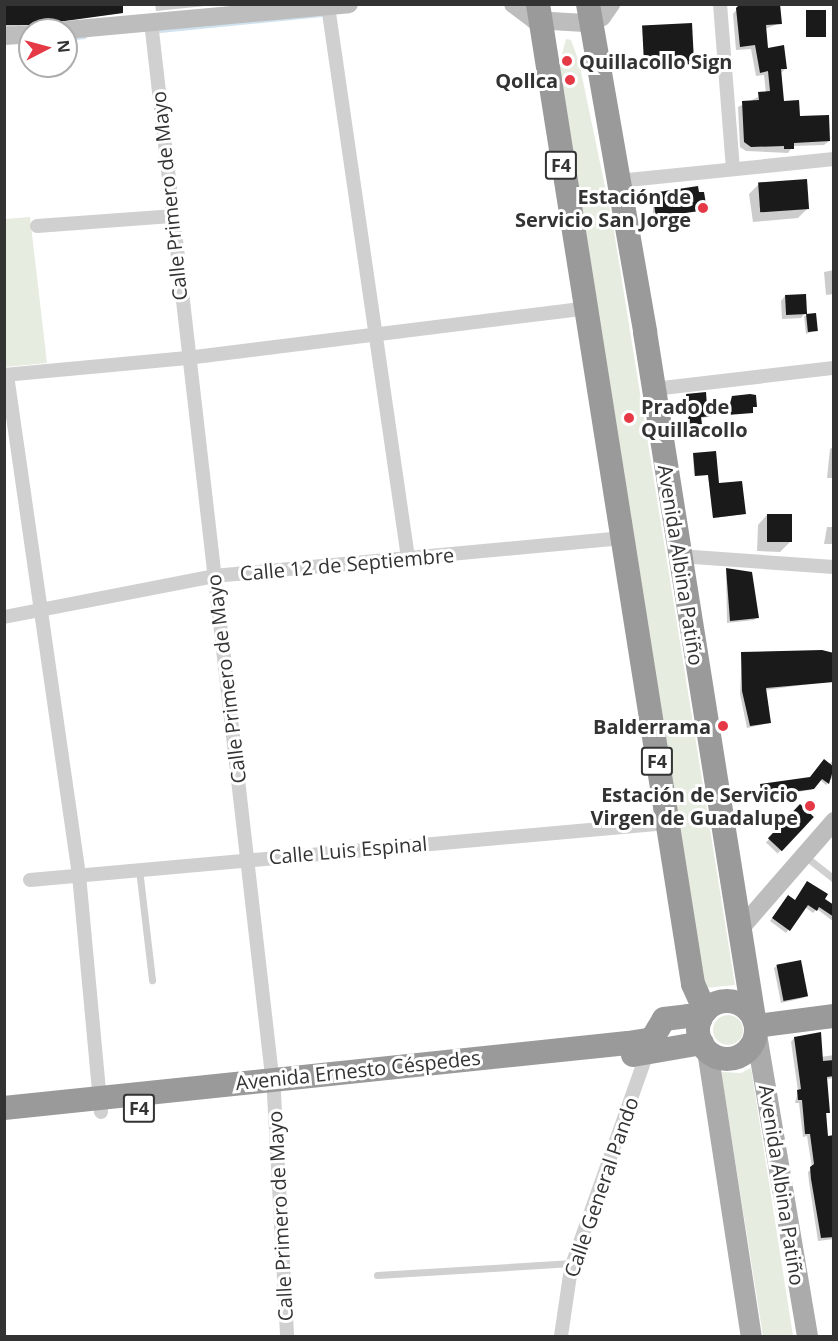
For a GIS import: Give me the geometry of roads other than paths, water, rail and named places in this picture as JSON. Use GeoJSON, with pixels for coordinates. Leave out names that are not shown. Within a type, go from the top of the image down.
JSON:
{"type":"FeatureCollection","features":[{"type":"Feature","properties":{"kind":"highway","name":"Avenida Albina Patiño"},"geometry":{"type":"LineString","coordinates":[[605,8],[618,180],[654,389],[755,1026]]}},
{"type":"Feature","properties":{"kind":"highway","name":"F4"},"geometry":{"type":"LineString","coordinates":[[539,12],[583,309],[693,984],[703,1015],[704,1047],[719,1058],[733,1059],[751,1047],[755,1026]]}},
{"type":"Feature","properties":{"kind":"highway"},"geometry":{"type":"LineString","coordinates":[[649,1046],[664,1019],[703,1015],[720,1002],[736,1002],[755,1026],[834,1016]]}},
{"type":"Feature","properties":{"kind":"highway","name":"Avenida Ernesto Céspedes"},"geometry":{"type":"LineString","coordinates":[[4,1108],[100,1104],[649,1046],[704,1047]]}},
{"type":"Feature","properties":{"kind":"highway","name":"Avenida Ernesto Céspedes"},"geometry":{"type":"LineString","coordinates":[[4,1123],[100,1104]]}},
{"type":"Feature","properties":{"kind":"main road"},"geometry":{"type":"LineString","coordinates":[[78,29],[349,4]]}},
{"type":"Feature","properties":{"kind":"main road"},"geometry":{"type":"LineString","coordinates":[[513,4],[525,17],[539,12],[605,8]]}},
{"type":"Feature","properties":{"kind":"main road"},"geometry":{"type":"LineString","coordinates":[[741,928],[834,821]]}},
{"type":"Feature","properties":{"kind":"main road","name":"Avenida Albina Patiño"},"geometry":{"type":"LineString","coordinates":[[755,1026],[807,1336]]}},
{"type":"Feature","properties":{"kind":"main road","name":"F4"},"geometry":{"type":"LineString","coordinates":[[704,1047],[751,1336]]}},
{"type":"Feature","properties":{"kind":"street"},"geometry":{"type":"LineString","coordinates":[[720,4],[733,168]]}},
{"type":"Feature","properties":{"kind":"street"},"geometry":{"type":"LineString","coordinates":[[328,6],[378,334],[408,558]]}},
{"type":"Feature","properties":{"kind":"street","name":"Calle Primero de Mayo"},"geometry":{"type":"LineString","coordinates":[[151,22],[187,358],[248,859],[273,1086],[287,1336]]}},
{"type":"Feature","properties":{"kind":"street"},"geometry":{"type":"LineString","coordinates":[[618,180],[834,159]]}},
{"type":"Feature","properties":{"kind":"street"},"geometry":{"type":"LineString","coordinates":[[37,226],[172,216]]}},
{"type":"Feature","properties":{"kind":"street"},"geometry":{"type":"LineString","coordinates":[[100,1104],[78,875],[38,610],[6,375],[187,358],[583,309]]}},
{"type":"Feature","properties":{"kind":"street"},"geometry":{"type":"LineString","coordinates":[[654,389],[834,368]]}},
{"type":"Feature","properties":{"kind":"street","name":"Calle 12 de Septiembre"},"geometry":{"type":"LineString","coordinates":[[4,617],[214,576],[621,538]]}},
{"type":"Feature","properties":{"kind":"street"},"geometry":{"type":"LineString","coordinates":[[679,556],[834,567]]}},
{"type":"Feature","properties":{"kind":"street","name":"Calle Luis Espinal"},"geometry":{"type":"LineString","coordinates":[[30,880],[139,868],[667,823]]}},
{"type":"Feature","properties":{"kind":"street","name":"Calle General Pando"},"geometry":{"type":"LineString","coordinates":[[561,1336],[572,1263],[649,1046]]}},
{"type":"Feature","properties":{"kind":"lane"},"geometry":{"type":"LineString","coordinates":[[804,856],[834,879]]}},
{"type":"Feature","properties":{"kind":"lane"},"geometry":{"type":"LineString","coordinates":[[139,868],[152,980]]}},
{"type":"Feature","properties":{"kind":"lane"},"geometry":{"type":"LineString","coordinates":[[377,1275],[572,1263]]}},
{"type":"Feature","properties":{"kind":"waterway"},"geometry":{"type":"LineString","coordinates":[[160,31],[322,15]]}},
{"type":"Feature","properties":{"kind":"waterway"},"geometry":{"type":"LineString","coordinates":[[78,38],[85,37]]}},
{"type":"Feature","properties":{"kind":"place","name":"Quillacollo Sign"},"geometry":{"type":"Point","coordinates":[567,61]}},
{"type":"Feature","properties":{"kind":"place","name":"Qollca"},"geometry":{"type":"Point","coordinates":[570,80]}},
{"type":"Feature","properties":{"kind":"place","name":"Estación de Servicio San Jorge"},"geometry":{"type":"Point","coordinates":[703,208]}},
{"type":"Feature","properties":{"kind":"place","name":"Prado de Quillacollo"},"geometry":{"type":"Point","coordinates":[629,418]}},
{"type":"Feature","properties":{"kind":"place","name":"Balderrama"},"geometry":{"type":"Point","coordinates":[723,726]}},
{"type":"Feature","properties":{"kind":"place","name":"Estación de Servicio Virgen de Guadalupe"},"geometry":{"type":"Point","coordinates":[810,806]}}]}
